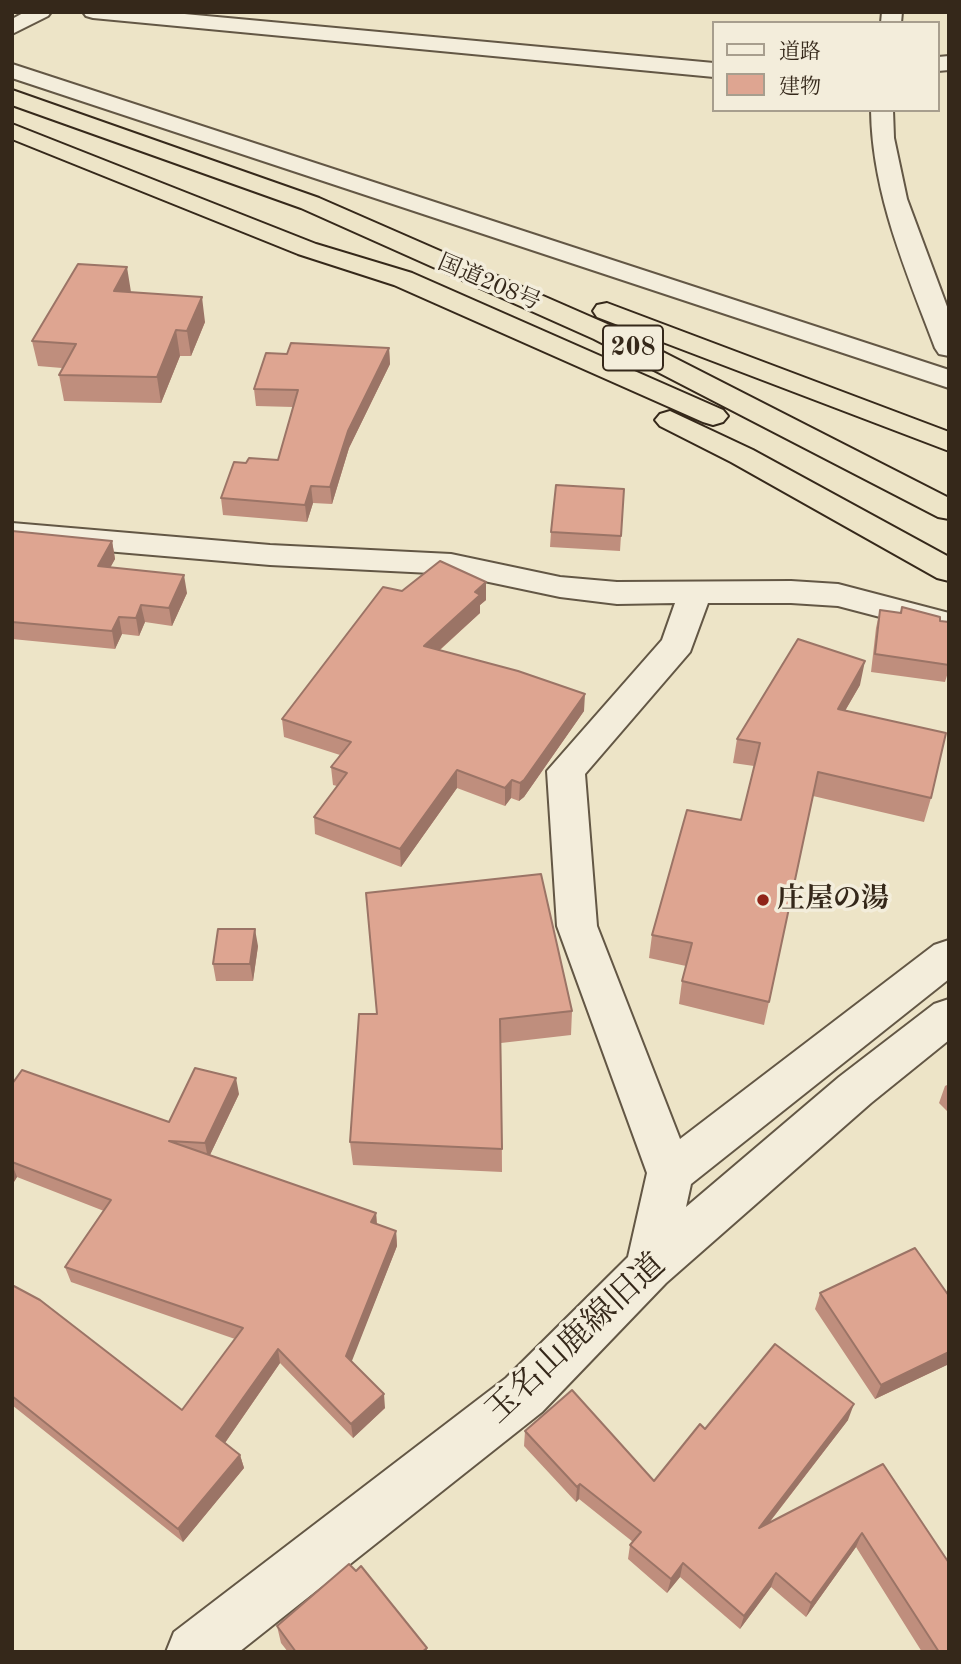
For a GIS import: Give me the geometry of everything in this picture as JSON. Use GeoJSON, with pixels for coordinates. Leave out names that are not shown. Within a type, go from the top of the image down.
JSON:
{"type":"FeatureCollection","features":[{"type":"Feature","properties":{"kind":"highway","name":"国道208号"},"geometry":{"type":"LineString","coordinates":[[12,97],[310,202],[391,241],[604,334],[949,510]]}},
{"type":"Feature","properties":{"kind":"highway","name":"国道208号"},"geometry":{"type":"LineString","coordinates":[[12,131],[307,249],[403,279],[949,520]]}},
{"type":"Feature","properties":{"kind":"highway"},"geometry":{"type":"LineString","coordinates":[[310,202],[404,232],[949,442]]}},
{"type":"Feature","properties":{"kind":"highway"},"geometry":{"type":"LineString","coordinates":[[307,249],[542,356],[729,450],[949,571]]}},
{"type":"Feature","properties":{"kind":"street"},"geometry":{"type":"LineString","coordinates":[[12,28],[41,12]]}},
{"type":"Feature","properties":{"kind":"street"},"geometry":{"type":"LineString","coordinates":[[93,12],[712,70]]}},
{"type":"Feature","properties":{"kind":"street"},"geometry":{"type":"LineString","coordinates":[[12,71],[949,379]]}},
{"type":"Feature","properties":{"kind":"street"},"geometry":{"type":"LineString","coordinates":[[882,112],[881,123],[891,187],[949,348]]}},
{"type":"Feature","properties":{"kind":"street"},"geometry":{"type":"LineString","coordinates":[[922,273],[949,276]]}},
{"type":"Feature","properties":{"kind":"street"},"geometry":{"type":"LineString","coordinates":[[12,533],[270,555],[451,564],[560,587],[617,593],[838,594],[949,624]]}},
{"type":"Feature","properties":{"kind":"street"},"geometry":{"type":"LineString","coordinates":[[649,1268],[670,1173],[577,926],[566,771],[678,644],[695,593]]}},
{"type":"Feature","properties":{"kind":"street"},"geometry":{"type":"LineString","coordinates":[[670,1173],[949,956]]}},
{"type":"Feature","properties":{"kind":"street","name":"玉名山鹿線旧道"},"geometry":{"type":"LineString","coordinates":[[194,1652],[524,1395],[649,1268],[855,1090],[949,1016]]}},
{"type":"Feature","properties":{"kind":"building"},"geometry":{"type":"Polygon","coordinates":[[[78,264],[127,267],[114,291],[202,297],[187,331],[176,330],[157,377],[59,375],[76,344],[32,341],[78,264]]]}},
{"type":"Feature","properties":{"kind":"building"},"geometry":{"type":"Polygon","coordinates":[[[291,343],[389,348],[348,431],[330,487],[311,486],[305,505],[221,498],[234,462],[246,463],[249,458],[278,460],[298,390],[254,389],[266,353],[287,354],[291,343]]]}},
{"type":"Feature","properties":{"kind":"building"},"geometry":{"type":"Polygon","coordinates":[[[556,485],[624,489],[621,536],[551,532],[556,485]]]}},
{"type":"Feature","properties":{"kind":"building"},"geometry":{"type":"Polygon","coordinates":[[[12,531],[112,541],[98,566],[184,575],[169,608],[141,605],[136,618],[119,617],[112,631],[12,622],[12,531]]]}},
{"type":"Feature","properties":{"kind":"building"},"geometry":{"type":"Polygon","coordinates":[[[440,561],[486,582],[475,592],[480,595],[424,646],[518,671],[585,694],[524,780],[520,783],[512,780],[505,788],[457,770],[400,849],[314,817],[347,773],[331,767],[351,742],[282,719],[383,587],[402,591],[440,561]]]}},
{"type":"Feature","properties":{"kind":"building"},"geometry":{"type":"Polygon","coordinates":[[[902,607],[949,622],[949,665],[875,654],[880,610],[901,613],[902,607]]]}},
{"type":"Feature","properties":{"kind":"building"},"geometry":{"type":"Polygon","coordinates":[[[798,639],[865,661],[838,709],[946,733],[931,798],[818,772],[769,1002],[682,981],[692,943],[652,935],[687,810],[741,820],[760,743],[737,739],[798,639]]]}},
{"type":"Feature","properties":{"kind":"building"},"geometry":{"type":"Polygon","coordinates":[[[541,874],[572,1011],[500,1019],[502,1149],[350,1142],[359,1014],[377,1014],[366,893],[541,874]]]}},
{"type":"Feature","properties":{"kind":"building"},"geometry":{"type":"Polygon","coordinates":[[[218,929],[255,929],[250,964],[213,964],[218,929]]]}},
{"type":"Feature","properties":{"kind":"building"},"geometry":{"type":"Polygon","coordinates":[[[195,1068],[236,1078],[205,1143],[169,1141],[376,1213],[371,1222],[396,1231],[346,1356],[384,1394],[351,1424],[278,1349],[216,1436],[240,1455],[178,1529],[12,1396],[12,1285],[40,1300],[182,1410],[243,1328],[65,1267],[111,1200],[12,1162],[12,1084],[22,1070],[169,1122],[195,1068]]]}},
{"type":"Feature","properties":{"kind":"building"},"geometry":{"type":"Polygon","coordinates":[[[915,1248],[949,1296],[949,1352],[881,1385],[820,1293],[915,1248]]]}},
{"type":"Feature","properties":{"kind":"building"},"geometry":{"type":"Polygon","coordinates":[[[775,1344],[854,1404],[759,1528],[883,1464],[949,1563],[949,1652],[939,1652],[862,1533],[811,1603],[776,1573],[744,1616],[683,1563],[671,1579],[630,1545],[641,1532],[580,1484],[577,1487],[525,1431],[572,1390],[654,1481],[700,1424],[705,1429],[775,1344]]]}},
{"type":"Feature","properties":{"kind":"building"},"geometry":{"type":"Polygon","coordinates":[[[349,1564],[356,1571],[361,1566],[427,1648],[422,1652],[296,1652],[277,1626],[349,1564]]]}},
{"type":"Feature","properties":{"kind":"place","name":"庄屋の湯"},"geometry":{"type":"Point","coordinates":[763,900]}}]}
